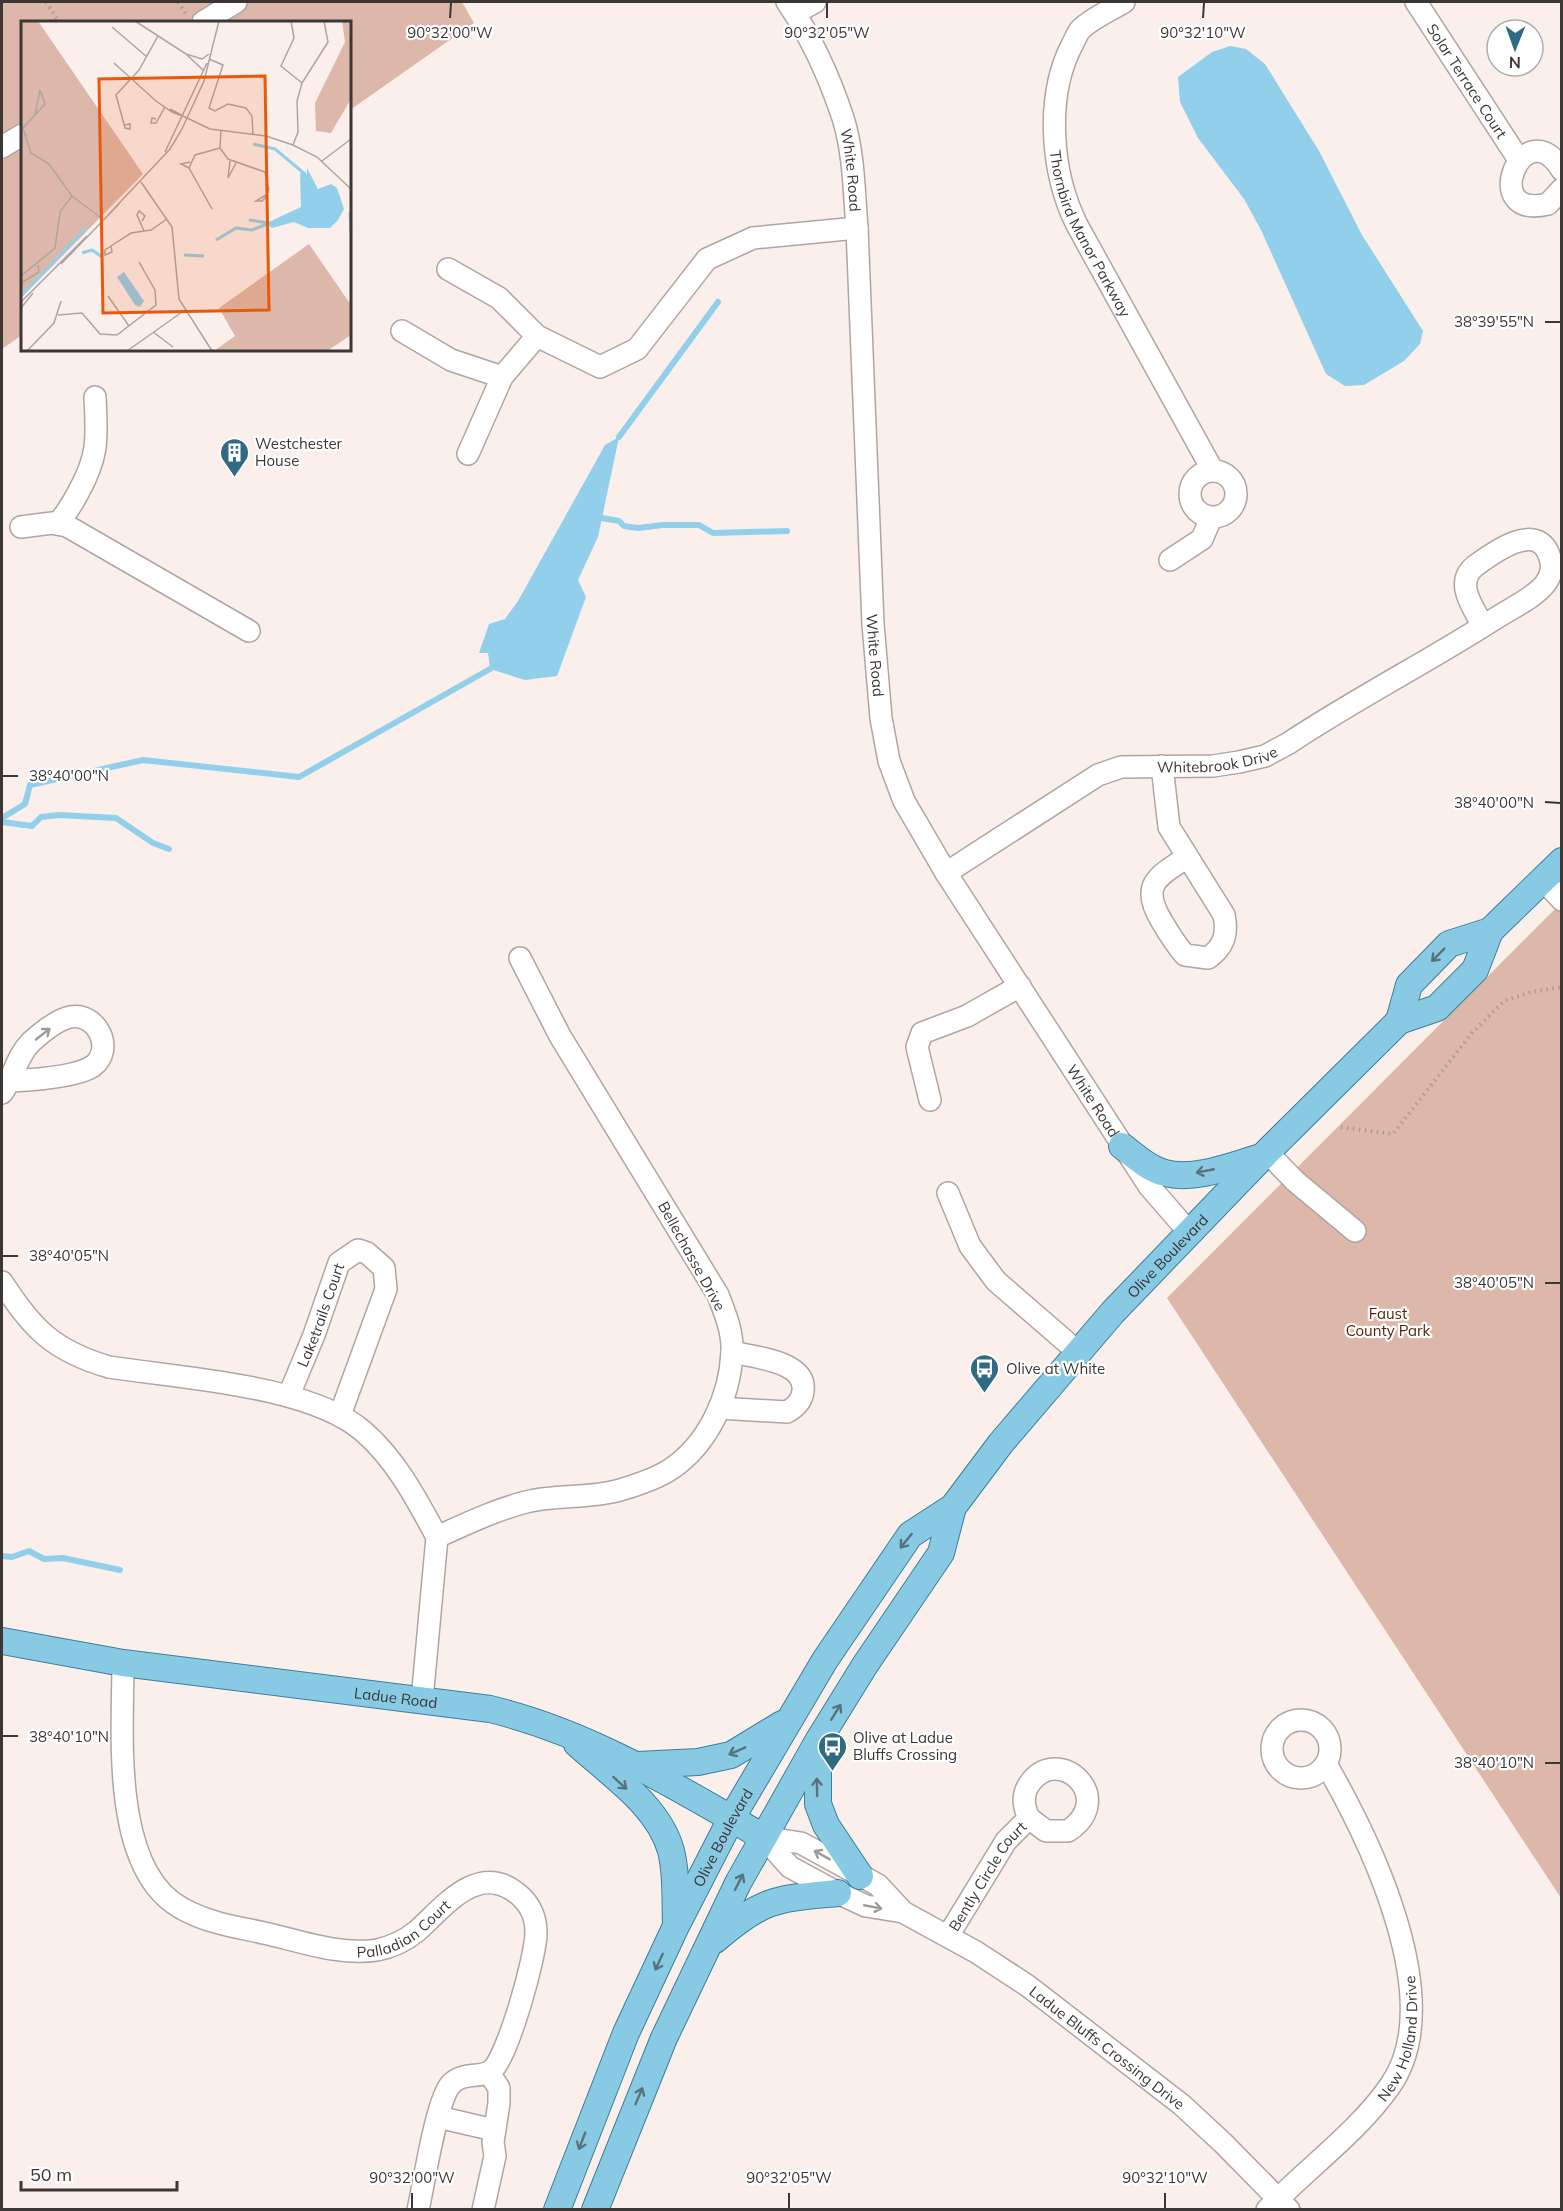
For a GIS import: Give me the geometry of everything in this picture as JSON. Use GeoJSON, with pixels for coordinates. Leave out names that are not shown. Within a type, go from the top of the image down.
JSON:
{"type":"FeatureCollection","features":[{"type":"Feature","properties":{"kind":"main road","name":"Olive Boulevard"},"geometry":{"type":"LineString","coordinates":[[557,2210],[626,2033],[730,1819],[837,1641],[909,1535],[953,1507],[1001,1443],[1078,1352],[1188,1231],[1264,1154],[1399,1021],[1437,1008],[1475,970],[1490,931],[1562,861]]}},
{"type":"Feature","properties":{"kind":"main road","name":"Olive Boulevard"},"geometry":{"type":"LineString","coordinates":[[1399,1021],[1409,985],[1449,944],[1490,931]]}},
{"type":"Feature","properties":{"kind":"main road"},"geometry":{"type":"LineString","coordinates":[[1122,1146],[1143,1163],[1169,1174],[1201,1173],[1264,1154]]}},
{"type":"Feature","properties":{"kind":"main road","name":"Olive Boulevard"},"geometry":{"type":"LineString","coordinates":[[595,2210],[634,2107],[707,1946],[763,1838],[818,1741],[871,1656],[941,1553],[953,1507]]}},
{"type":"Feature","properties":{"kind":"main road","name":"Ladue Road"},"geometry":{"type":"LineString","coordinates":[[2,1641],[123,1663],[490,1709],[562,1730],[637,1765],[763,1838]]}},
{"type":"Feature","properties":{"kind":"main road"},"geometry":{"type":"LineString","coordinates":[[637,1765],[698,1762],[731,1755],[787,1721]]}},
{"type":"Feature","properties":{"kind":"main road"},"geometry":{"type":"LineString","coordinates":[[562,1730],[644,1805],[662,1829],[671,1851],[676,1926]]}},
{"type":"Feature","properties":{"kind":"main road"},"geometry":{"type":"LineString","coordinates":[[818,1741],[818,1804],[826,1825],[860,1876]]}},
{"type":"Feature","properties":{"kind":"main road"},"geometry":{"type":"LineString","coordinates":[[707,1946],[742,1917],[763,1904],[776,1900],[838,1893]]}},
{"type":"Feature","properties":{"kind":"street"},"geometry":{"type":"LineString","coordinates":[[205,21],[236,2]]}},
{"type":"Feature","properties":{"kind":"street"},"geometry":{"type":"LineString","coordinates":[[791,7],[815,2]]}},
{"type":"Feature","properties":{"kind":"street","name":"Thornbird Manor Parkway"},"geometry":{"type":"LineString","coordinates":[[1124,2],[1080,30],[1062,64],[1056,99],[1056,133],[1060,170],[1068,208],[1077,225],[1213,471],[1228,476],[1233,483],[1236,498],[1228,512],[1211,518]]}},
{"type":"Feature","properties":{"kind":"street","name":"Solar Terrace Court"},"geometry":{"type":"LineString","coordinates":[[1416,2],[1519,160]]}},
{"type":"Feature","properties":{"kind":"street","name":"White Road"},"geometry":{"type":"LineString","coordinates":[[791,7],[843,119],[852,164],[857,228],[867,530],[881,718],[889,761],[904,801],[946,873],[1149,1186],[1188,1231]]}},
{"type":"Feature","properties":{"kind":"street"},"geometry":{"type":"LineString","coordinates":[[2,147],[21,136]]}},
{"type":"Feature","properties":{"kind":"street"},"geometry":{"type":"LineString","coordinates":[[1562,170],[1551,157],[1534,153],[1519,160],[1514,166],[1510,183],[1513,191],[1524,203],[1532,206],[1548,204],[1562,189]]}},
{"type":"Feature","properties":{"kind":"street"},"geometry":{"type":"LineString","coordinates":[[448,268],[500,298],[537,336],[600,367],[637,349],[707,259],[753,238],[857,228]]}},
{"type":"Feature","properties":{"kind":"street"},"geometry":{"type":"LineString","coordinates":[[402,331],[451,360],[502,377]]}},
{"type":"Feature","properties":{"kind":"street"},"geometry":{"type":"LineString","coordinates":[[468,454],[502,377],[537,336]]}},
{"type":"Feature","properties":{"kind":"street"},"geometry":{"type":"LineString","coordinates":[[57,524],[65,516],[92,467],[98,435],[95,397]]}},
{"type":"Feature","properties":{"kind":"street"},"geometry":{"type":"LineString","coordinates":[[1170,560],[1202,539],[1211,518],[1193,508],[1189,494],[1194,480],[1199,475],[1213,471]]}},
{"type":"Feature","properties":{"kind":"street"},"geometry":{"type":"LineString","coordinates":[[21,527],[57,524],[67,526],[249,631]]}},
{"type":"Feature","properties":{"kind":"street","name":"Whitebrook Drive"},"geometry":{"type":"LineString","coordinates":[[946,873],[1098,776],[1121,767],[1213,766],[1265,756],[1289,744],[1483,626]]}},
{"type":"Feature","properties":{"kind":"street"},"geometry":{"type":"LineString","coordinates":[[1161,766],[1164,804],[1169,827],[1186,858],[1224,915],[1227,927],[1221,946],[1208,958],[1185,955],[1152,905],[1151,892],[1160,875],[1186,858]]}},
{"type":"Feature","properties":{"kind":"street"},"geometry":{"type":"LineString","coordinates":[[1543,880],[1562,900]]}},
{"type":"Feature","properties":{"kind":"street","name":"Bellechasse Drive"},"geometry":{"type":"LineString","coordinates":[[437,1538],[524,1502],[556,1495],[617,1491],[643,1483],[670,1470],[695,1448],[719,1408],[732,1352],[728,1320],[718,1295],[560,1036],[520,958]]}},
{"type":"Feature","properties":{"kind":"street"},"geometry":{"type":"LineString","coordinates":[[930,1100],[917,1047],[922,1033],[967,1016],[1020,986]]}},
{"type":"Feature","properties":{"kind":"street"},"geometry":{"type":"LineString","coordinates":[[1264,1154],[1355,1231]]}},
{"type":"Feature","properties":{"kind":"street"},"geometry":{"type":"LineString","coordinates":[[948,1193],[970,1246],[996,1281],[1078,1352]]}},
{"type":"Feature","properties":{"kind":"street","name":"Laketrails Court"},"geometry":{"type":"LineString","coordinates":[[289,1395],[339,1263],[358,1250],[367,1253],[384,1268],[386,1289],[340,1415]]}},
{"type":"Feature","properties":{"kind":"street"},"geometry":{"type":"LineString","coordinates":[[2,1282],[35,1329],[56,1346],[81,1358],[109,1367],[289,1395],[340,1415],[364,1432],[388,1457],[426,1513],[437,1538],[422,1700]]}},
{"type":"Feature","properties":{"kind":"street"},"geometry":{"type":"LineString","coordinates":[[719,1408],[787,1412],[800,1401],[803,1393],[801,1377],[789,1366],[732,1352]]}},
{"type":"Feature","properties":{"kind":"street","name":"Palladian Court"},"geometry":{"type":"LineString","coordinates":[[123,1663],[122,1735],[125,1801],[130,1827],[149,1873],[164,1895],[182,1909],[212,1921],[332,1949],[356,1951],[378,1950],[396,1944],[416,1932],[444,1903],[460,1891],[478,1885],[495,1884],[511,1888],[524,1899],[534,1914],[536,1936],[512,2032],[500,2063],[489,2073]]}},
{"type":"Feature","properties":{"kind":"street","name":"New Holland Drive"},"geometry":{"type":"LineString","coordinates":[[1278,2206],[1365,2116],[1391,2085],[1404,2056],[1410,2026],[1412,1993],[1405,1948],[1378,1872],[1344,1797],[1326,1764]]}},
{"type":"Feature","properties":{"kind":"street","name":"Bently Circle Court"},"geometry":{"type":"LineString","coordinates":[[948,1936],[1006,1841],[1029,1818]]}},
{"type":"Feature","properties":{"kind":"street","name":"Ladue Bluffs Crossing Drive"},"geometry":{"type":"LineString","coordinates":[[763,1838],[801,1843],[878,1886],[903,1912],[948,1936],[1028,1986],[1182,2106],[1223,2143],[1278,2206]]}},
{"type":"Feature","properties":{"kind":"street","name":"Ladue Bluffs Crossing Drive"},"geometry":{"type":"LineString","coordinates":[[763,1838],[790,1867],[838,1893],[866,1906],[903,1912]]}},
{"type":"Feature","properties":{"kind":"street"},"geometry":{"type":"LineString","coordinates":[[418,2210],[438,2117],[451,2085],[467,2075],[489,2073],[500,2088],[494,2130],[495,2156],[483,2210]]}},
{"type":"Feature","properties":{"kind":"street"},"geometry":{"type":"LineString","coordinates":[[438,2117],[494,2130]]}},
{"type":"Feature","properties":{"kind":"path"},"geometry":{"type":"LineString","coordinates":[[46,2],[58,21]]}},
{"type":"Feature","properties":{"kind":"path"},"geometry":{"type":"LineString","coordinates":[[1341,1127],[1393,1134],[1472,1033],[1504,1001],[1531,992],[1562,987]]}},
{"type":"Feature","properties":{"kind":"green space"},"geometry":{"type":"Polygon","coordinates":[[[2,2],[462,2],[474,23],[351,109],[351,21],[21,21],[21,336],[2,349],[2,2]]]}},
{"type":"Feature","properties":{"kind":"green space","name":"Faust County Park"},"geometry":{"type":"Polygon","coordinates":[[[1561,903],[1561,1898],[1167,1298],[1561,903]]]}},
{"type":"Feature","properties":{"kind":"water"},"geometry":{"type":"Polygon","coordinates":[[[1230,46],[1246,49],[1265,64],[1319,151],[1362,235],[1423,331],[1420,344],[1404,361],[1364,385],[1345,386],[1326,374],[1261,230],[1244,199],[1198,138],[1180,102],[1178,77],[1212,52],[1230,46]]]}},
{"type":"Feature","properties":{"kind":"water"},"geometry":{"type":"Polygon","coordinates":[[[619,437],[598,537],[578,580],[586,597],[557,676],[525,680],[490,669],[488,653],[479,653],[489,624],[505,619],[518,601],[605,445],[619,437]]]}},
{"type":"Feature","properties":{"kind":"waterway"},"geometry":{"type":"LineString","coordinates":[[619,437],[718,302]]}},
{"type":"Feature","properties":{"kind":"waterway"},"geometry":{"type":"LineString","coordinates":[[602,518],[619,521],[624,526],[638,528],[699,525],[713,533],[787,531]]}},
{"type":"Feature","properties":{"kind":"waterway"},"geometry":{"type":"LineString","coordinates":[[2,818],[25,804],[30,785],[143,760],[299,777],[490,669]]}},
{"type":"Feature","properties":{"kind":"waterway"},"geometry":{"type":"LineString","coordinates":[[2,822],[32,826],[41,817],[59,815],[116,818],[153,843],[169,849]]}},
{"type":"Feature","properties":{"kind":"waterway"},"geometry":{"type":"LineString","coordinates":[[2,1556],[12,1557],[29,1551],[44,1559],[63,1558],[120,1570]]}},
{"type":"Feature","properties":{"kind":"place","name":"Westchester House"},"geometry":{"type":"Point","coordinates":[234,478]}},
{"type":"Feature","properties":{"kind":"place","name":"Olive at White"},"geometry":{"type":"Point","coordinates":[985,1394]}},
{"type":"Feature","properties":{"kind":"place","name":"Olive at Ladue Bluffs Crossing"},"geometry":{"type":"Point","coordinates":[832,1772]}}]}
